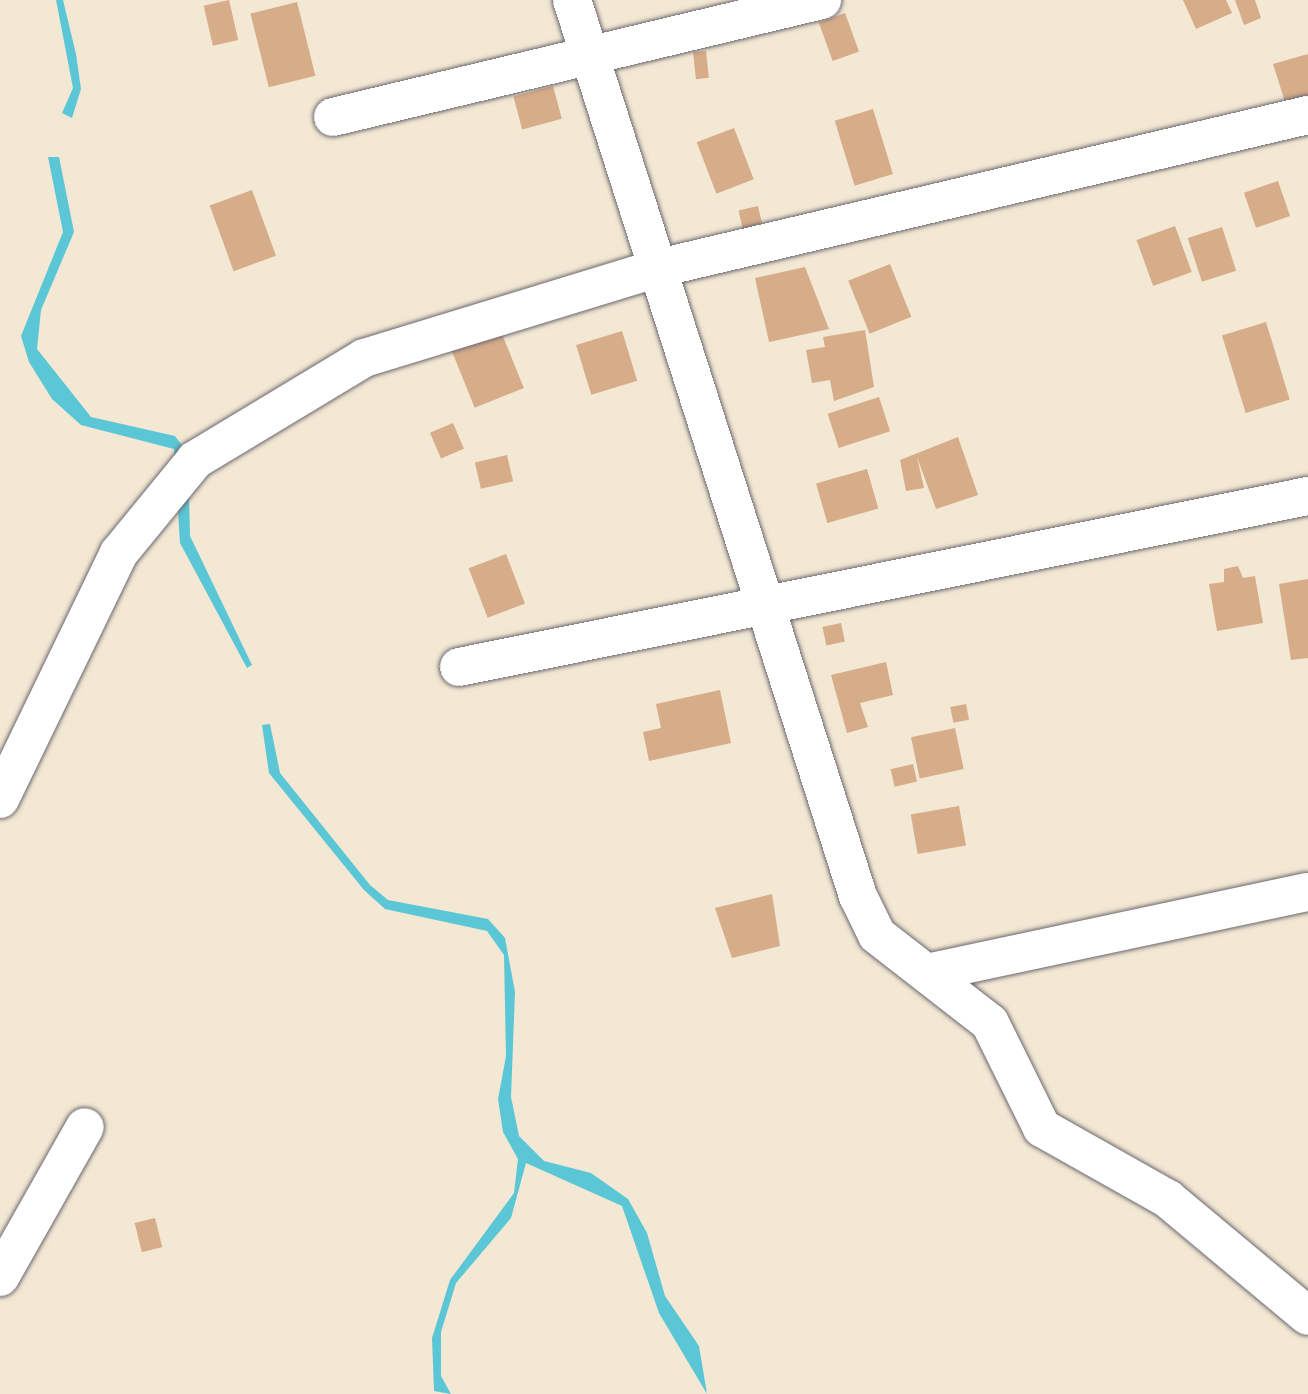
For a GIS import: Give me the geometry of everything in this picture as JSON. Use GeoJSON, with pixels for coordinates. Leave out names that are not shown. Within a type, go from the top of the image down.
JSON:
{"type":"FeatureCollection","features":[{"type":"Feature","properties":{"kind":"street"},"geometry":{"type":"LineString","coordinates":[[572,0],[585,53],[770,607],[858,896],[877,935],[931,972],[990,1023],[1042,1128],[1168,1199],[1308,1316]]}},
{"type":"Feature","properties":{"kind":"street"},"geometry":{"type":"LineString","coordinates":[[333,117],[585,53],[822,0]]}},
{"type":"Feature","properties":{"kind":"street"},"geometry":{"type":"LineString","coordinates":[[0,799],[119,553],[195,460],[364,358],[659,268],[1308,115]]}},
{"type":"Feature","properties":{"kind":"street"},"geometry":{"type":"LineString","coordinates":[[459,667],[770,607],[1308,496]]}},
{"type":"Feature","properties":{"kind":"street"},"geometry":{"type":"LineString","coordinates":[[931,972],[1308,892]]}},
{"type":"Feature","properties":{"kind":"street"},"geometry":{"type":"LineString","coordinates":[[0,1277],[85,1127]]}},
{"type":"Feature","properties":{"kind":"water"},"geometry":{"type":"Polygon","coordinates":[[[56,0],[63,0],[81,89],[72,118],[62,113],[73,88],[56,0]]]}},
{"type":"Feature","properties":{"kind":"water"},"geometry":{"type":"Polygon","coordinates":[[[48,157],[59,157],[74,232],[41,310],[37,349],[91,417],[175,436],[188,453],[190,536],[252,665],[247,668],[180,543],[174,449],[81,425],[52,399],[29,362],[21,336],[63,232],[48,157]]]}},
{"type":"Feature","properties":{"kind":"water"},"geometry":{"type":"Polygon","coordinates":[[[270,724],[280,773],[370,885],[388,900],[488,919],[505,938],[515,992],[511,1097],[519,1136],[544,1161],[591,1173],[628,1199],[647,1233],[665,1296],[699,1346],[707,1394],[659,1313],[622,1206],[526,1163],[511,1218],[456,1283],[441,1332],[441,1376],[451,1394],[434,1391],[432,1338],[450,1280],[514,1193],[518,1159],[503,1132],[498,1099],[506,1056],[504,955],[487,931],[385,909],[364,890],[269,773],[262,725],[270,724]]]}},
{"type":"Feature","properties":{"kind":"building"},"geometry":{"type":"Polygon","coordinates":[[[229,0],[238,40],[213,46],[204,6],[229,0]]]}},
{"type":"Feature","properties":{"kind":"building"},"geometry":{"type":"Polygon","coordinates":[[[1183,0],[1226,0],[1232,13],[1196,29],[1183,0]]]}},
{"type":"Feature","properties":{"kind":"building"},"geometry":{"type":"Polygon","coordinates":[[[1235,0],[1255,0],[1261,18],[1244,25],[1235,0]]]}},
{"type":"Feature","properties":{"kind":"building"},"geometry":{"type":"Polygon","coordinates":[[[297,2],[315,76],[269,87],[250,14],[297,2]]]}},
{"type":"Feature","properties":{"kind":"building"},"geometry":{"type":"Polygon","coordinates":[[[845,13],[859,52],[833,61],[819,23],[845,13]]]}},
{"type":"Feature","properties":{"kind":"building"},"geometry":{"type":"Polygon","coordinates":[[[706,51],[709,78],[696,79],[693,52],[706,51]]]}},
{"type":"Feature","properties":{"kind":"building"},"geometry":{"type":"Polygon","coordinates":[[[1308,54],[1308,98],[1286,105],[1273,64],[1308,54]]]}},
{"type":"Feature","properties":{"kind":"building"},"geometry":{"type":"Polygon","coordinates":[[[553,86],[562,119],[522,129],[513,97],[553,86]]]}},
{"type":"Feature","properties":{"kind":"building"},"geometry":{"type":"Polygon","coordinates":[[[873,109],[893,174],[855,186],[835,121],[873,109]]]}},
{"type":"Feature","properties":{"kind":"building"},"geometry":{"type":"Polygon","coordinates":[[[734,128],[754,179],[716,194],[697,142],[734,128]]]}},
{"type":"Feature","properties":{"kind":"building"},"geometry":{"type":"Polygon","coordinates":[[[1278,181],[1290,216],[1256,228],[1244,193],[1278,181]]]}},
{"type":"Feature","properties":{"kind":"building"},"geometry":{"type":"Polygon","coordinates":[[[252,190],[276,256],[234,271],[210,205],[252,190]]]}},
{"type":"Feature","properties":{"kind":"building"},"geometry":{"type":"Polygon","coordinates":[[[758,206],[764,231],[744,236],[739,210],[758,206]]]}},
{"type":"Feature","properties":{"kind":"building"},"geometry":{"type":"Polygon","coordinates":[[[1175,226],[1192,272],[1153,286],[1136,240],[1175,226]]]}},
{"type":"Feature","properties":{"kind":"building"},"geometry":{"type":"Polygon","coordinates":[[[1222,227],[1236,271],[1202,282],[1188,238],[1222,227]]]}},
{"type":"Feature","properties":{"kind":"building"},"geometry":{"type":"Polygon","coordinates":[[[890,264],[911,317],[870,334],[848,281],[890,264]]]}},
{"type":"Feature","properties":{"kind":"building"},"geometry":{"type":"Polygon","coordinates":[[[805,267],[829,329],[769,342],[755,278],[805,267]]]}},
{"type":"Feature","properties":{"kind":"building"},"geometry":{"type":"Polygon","coordinates":[[[1266,322],[1290,399],[1246,413],[1222,335],[1266,322]]]}},
{"type":"Feature","properties":{"kind":"building"},"geometry":{"type":"Polygon","coordinates":[[[498,324],[524,388],[475,408],[449,344],[498,324]]]}},
{"type":"Feature","properties":{"kind":"building"},"geometry":{"type":"Polygon","coordinates":[[[865,330],[874,387],[834,401],[830,380],[812,383],[806,350],[825,347],[823,337],[865,330]]]}},
{"type":"Feature","properties":{"kind":"building"},"geometry":{"type":"Polygon","coordinates":[[[622,331],[637,381],[591,395],[576,345],[622,331]]]}},
{"type":"Feature","properties":{"kind":"building"},"geometry":{"type":"Polygon","coordinates":[[[879,397],[890,431],[839,448],[828,414],[879,397]]]}},
{"type":"Feature","properties":{"kind":"building"},"geometry":{"type":"Polygon","coordinates":[[[453,423],[464,449],[441,459],[430,433],[453,423]]]}},
{"type":"Feature","properties":{"kind":"building"},"geometry":{"type":"Polygon","coordinates":[[[958,437],[978,495],[936,509],[917,457],[924,488],[906,491],[900,460],[958,437]]]}},
{"type":"Feature","properties":{"kind":"building"},"geometry":{"type":"Polygon","coordinates":[[[507,455],[513,481],[481,489],[475,462],[507,455]]]}},
{"type":"Feature","properties":{"kind":"building"},"geometry":{"type":"Polygon","coordinates":[[[867,469],[878,508],[827,523],[816,484],[867,469]]]}},
{"type":"Feature","properties":{"kind":"building"},"geometry":{"type":"Polygon","coordinates":[[[506,554],[525,603],[488,618],[469,568],[506,554]]]}},
{"type":"Feature","properties":{"kind":"building"},"geometry":{"type":"Polygon","coordinates":[[[1238,566],[1243,578],[1255,576],[1263,623],[1217,631],[1209,584],[1224,582],[1224,569],[1238,566]]]}},
{"type":"Feature","properties":{"kind":"building"},"geometry":{"type":"Polygon","coordinates":[[[1308,579],[1308,658],[1291,660],[1279,584],[1308,579]]]}},
{"type":"Feature","properties":{"kind":"building"},"geometry":{"type":"Polygon","coordinates":[[[841,623],[845,642],[826,646],[822,627],[841,623]]]}},
{"type":"Feature","properties":{"kind":"building"},"geometry":{"type":"Polygon","coordinates":[[[886,662],[893,695],[860,703],[868,727],[847,733],[831,675],[886,662]]]}},
{"type":"Feature","properties":{"kind":"building"},"geometry":{"type":"Polygon","coordinates":[[[720,690],[731,743],[649,761],[643,732],[661,728],[656,704],[720,690]]]}},
{"type":"Feature","properties":{"kind":"building"},"geometry":{"type":"Polygon","coordinates":[[[966,704],[969,720],[953,723],[950,707],[966,704]]]}},
{"type":"Feature","properties":{"kind":"building"},"geometry":{"type":"Polygon","coordinates":[[[955,728],[964,769],[920,778],[911,737],[955,728]]]}},
{"type":"Feature","properties":{"kind":"building"},"geometry":{"type":"Polygon","coordinates":[[[913,764],[917,782],[895,787],[891,769],[913,764]]]}},
{"type":"Feature","properties":{"kind":"building"},"geometry":{"type":"Polygon","coordinates":[[[959,806],[966,845],[918,854],[911,815],[959,806]]]}},
{"type":"Feature","properties":{"kind":"building"},"geometry":{"type":"Polygon","coordinates":[[[772,894],[780,946],[732,958],[715,908],[772,894]]]}},
{"type":"Feature","properties":{"kind":"building"},"geometry":{"type":"Polygon","coordinates":[[[155,1218],[162,1247],[142,1252],[135,1223],[155,1218]]]}}]}
